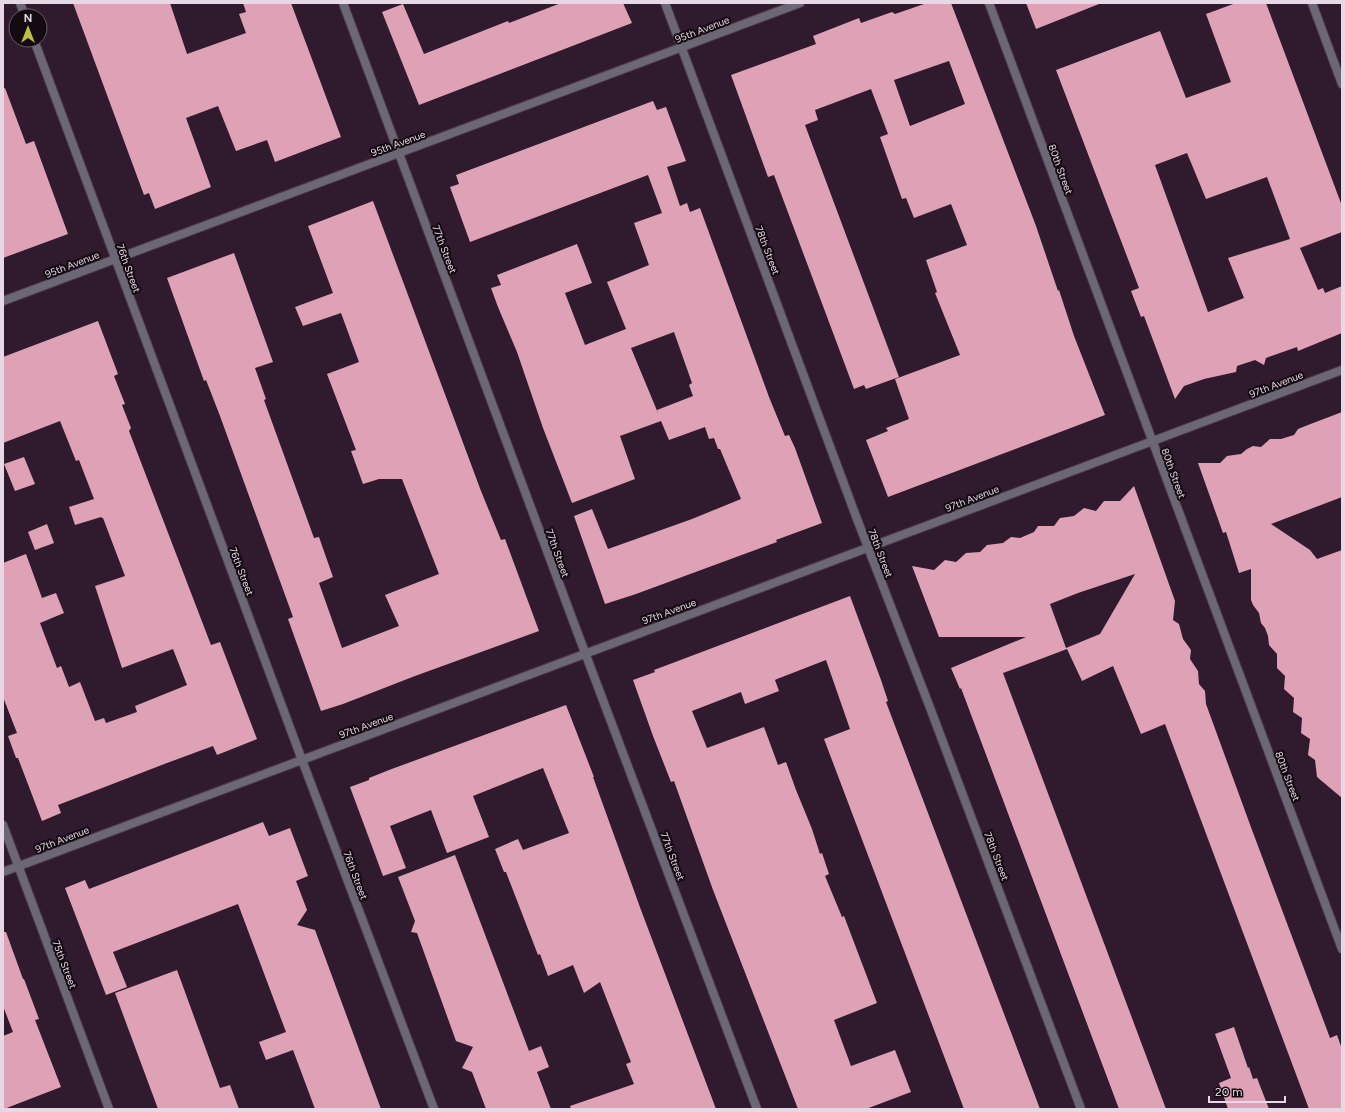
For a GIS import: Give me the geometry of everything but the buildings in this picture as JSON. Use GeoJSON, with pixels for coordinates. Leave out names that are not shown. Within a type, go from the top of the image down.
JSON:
{"type":"FeatureCollection","features":[{"type":"Feature","properties":{"kind":"street","name":"77th Street"},"geometry":{"type":"LineString","coordinates":[[343,3],[585,654],[758,1109]]}},
{"type":"Feature","properties":{"kind":"street","name":"78th Street"},"geometry":{"type":"LineString","coordinates":[[665,3],[868,547],[932,712],[1081,1109]]}},
{"type":"Feature","properties":{"kind":"street","name":"95th Avenue"},"geometry":{"type":"LineString","coordinates":[[3,301],[800,3]]}},
{"type":"Feature","properties":{"kind":"street","name":"80th Street"},"geometry":{"type":"LineString","coordinates":[[989,3],[1342,949]]}},
{"type":"Feature","properties":{"kind":"street"},"geometry":{"type":"LineString","coordinates":[[1312,3],[1342,84]]}},
{"type":"Feature","properties":{"kind":"street","name":"76th Street"},"geometry":{"type":"LineString","coordinates":[[37,48],[302,760],[434,1109]]}},
{"type":"Feature","properties":{"kind":"street","name":"97th Avenue"},"geometry":{"type":"LineString","coordinates":[[3,872],[1342,370]]}},
{"type":"Feature","properties":{"kind":"street","name":"75th Street"},"geometry":{"type":"LineString","coordinates":[[3,825],[109,1109]]}}]}
